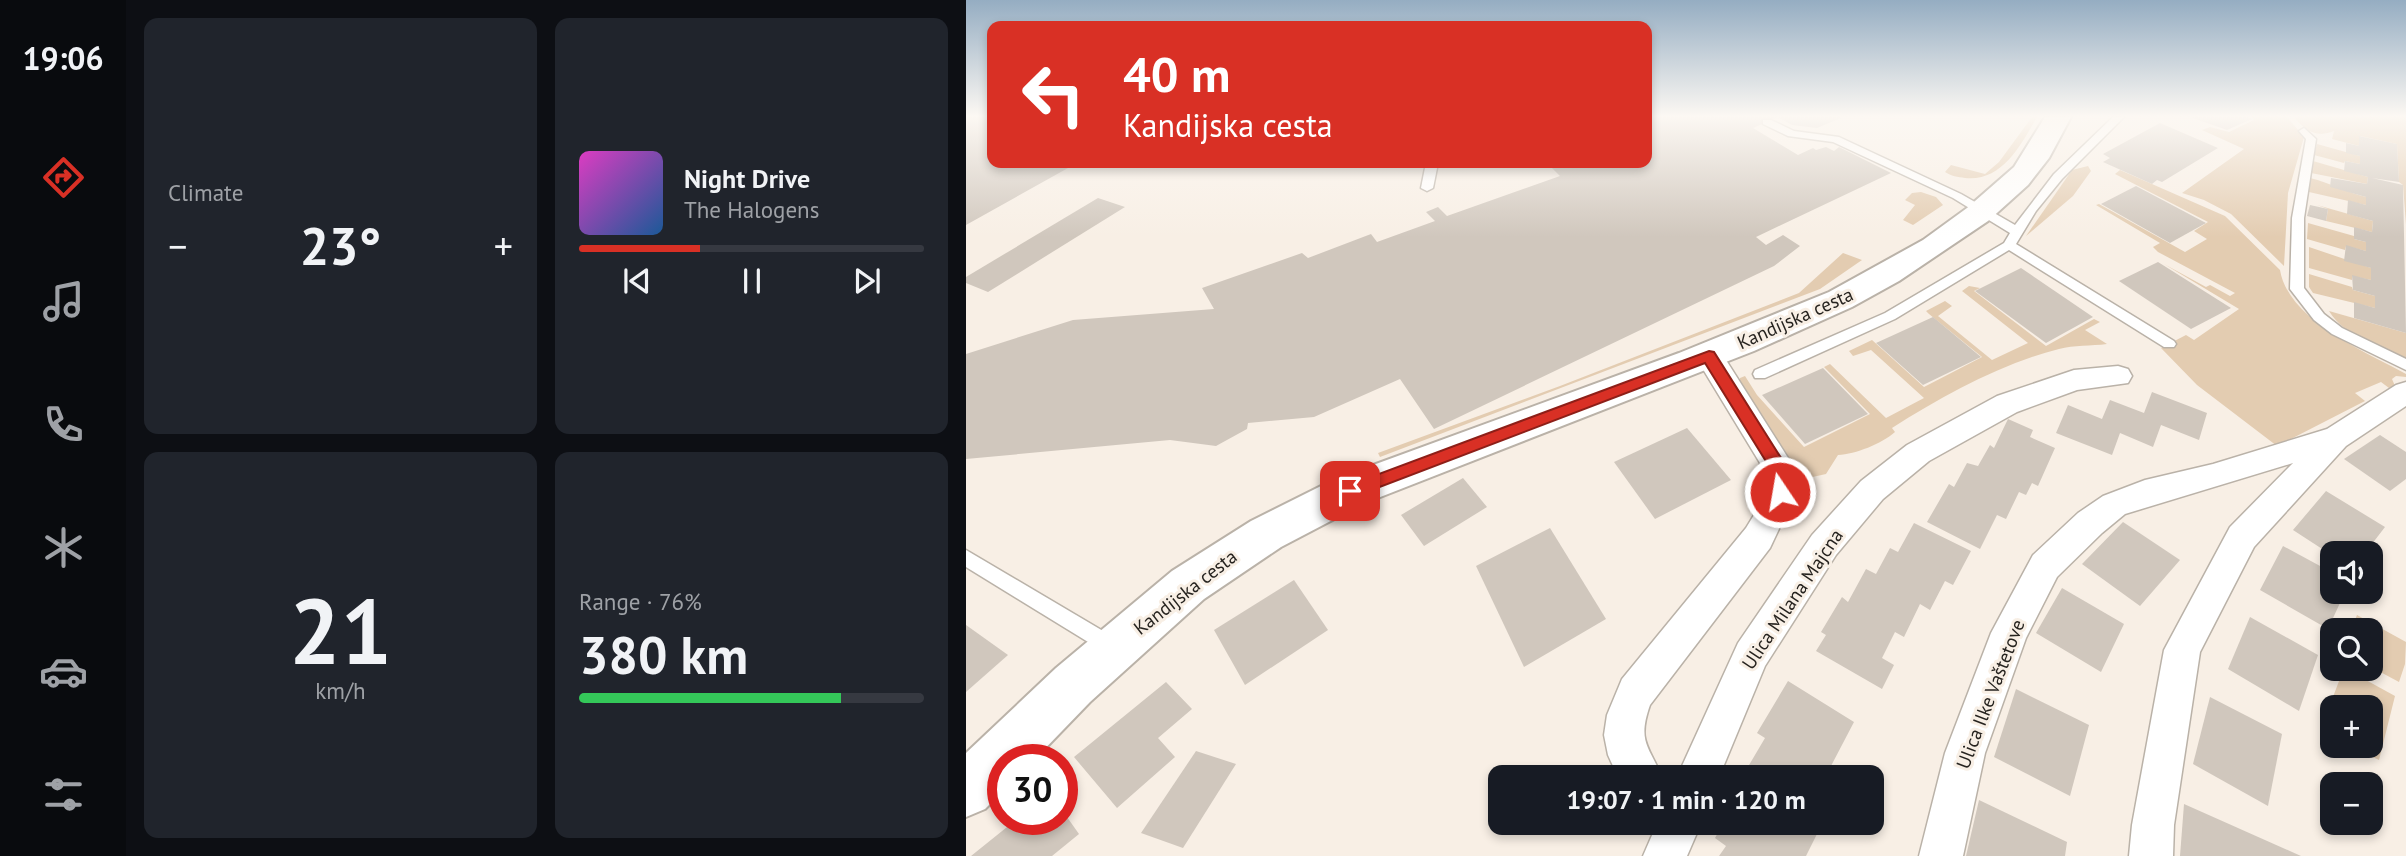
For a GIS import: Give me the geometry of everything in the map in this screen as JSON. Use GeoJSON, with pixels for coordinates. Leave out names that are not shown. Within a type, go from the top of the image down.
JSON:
{"type":"FeatureCollection","features":[{"type":"Feature","properties":{"kind":"main road","name":"Kandijska cesta"},"geometry":{"type":"LineString","coordinates":[[966,790],[1073,685],[1188,585],[1227,557],[1308,511],[1350,491],[1709,356],[1798,319],[1875,282],[1982,210],[2020,178],[2033,157]]}},
{"type":"Feature","properties":{"kind":"street"},"geometry":{"type":"LineString","coordinates":[[1632,765],[1623,740],[1624,716],[1636,692],[1758,538],[1780,492],[1780,475],[1774,461],[1709,356]]}},
{"type":"Feature","properties":{"kind":"street","name":"Ulica Milana Majcna"},"geometry":{"type":"LineString","coordinates":[[1703,765],[1751,655],[1824,545],[1872,490],[1918,453],[2007,404],[2074,380],[2118,376]]}},
{"type":"Feature","properties":{"kind":"street","name":"Ulica Ilke Vaštetove"},"geometry":{"type":"LineString","coordinates":[[2151,856],[2153,825],[2182,650],[2242,537],[2337,437],[2406,392]]}},
{"type":"Feature","properties":{"kind":"street","name":"Ulica Ilke Vaštetove"},"geometry":{"type":"LineString","coordinates":[[1941,856],[1965,753],[2009,633],[2045,566],[2090,523],[2114,505],[2145,493],[2213,476],[2337,437]]}},
{"type":"Feature","properties":{"kind":"lane"},"geometry":{"type":"LineString","coordinates":[[1872,157],[1982,210],[2016,231]]}},
{"type":"Feature","properties":{"kind":"lane"},"geometry":{"type":"LineString","coordinates":[[1760,374],[1890,316],[2009,245],[2016,231],[2076,157]]}},
{"type":"Feature","properties":{"kind":"lane"},"geometry":{"type":"LineString","coordinates":[[2308,157],[2295,240],[2297,289],[2319,317],[2337,331],[2406,365]]}},
{"type":"Feature","properties":{"kind":"lane"},"geometry":{"type":"LineString","coordinates":[[1427,188],[1431,168]]}},
{"type":"Feature","properties":{"kind":"lane"},"geometry":{"type":"LineString","coordinates":[[2009,245],[2169,344]]}},
{"type":"Feature","properties":{"kind":"lane"},"geometry":{"type":"LineString","coordinates":[[966,558],[1115,648]]}},
{"type":"Feature","properties":{"kind":"shaded area"},"geometry":{"type":"Polygon","coordinates":[[[2003,157],[2011,157],[2000,168],[1978,178],[1965,178],[1945,172],[1951,165],[1985,174],[2003,157]]]}},
{"type":"Feature","properties":{"kind":"shaded area"},"geometry":{"type":"Polygon","coordinates":[[[2233,157],[2298,157],[2288,193],[2284,266],[2231,214],[2204,200],[2182,193],[2233,157]]]}},
{"type":"Feature","properties":{"kind":"shaded area"},"geometry":{"type":"Polygon","coordinates":[[[2321,157],[2360,157],[2360,164],[2321,157]]]}},
{"type":"Feature","properties":{"kind":"shaded area"},"geometry":{"type":"Polygon","coordinates":[[[2398,157],[2406,157],[2406,224],[2403,185],[2399,182],[2398,157]]]}},
{"type":"Feature","properties":{"kind":"shaded area"},"geometry":{"type":"Polygon","coordinates":[[[2313,161],[2368,177],[2367,184],[2311,173],[2313,161]]]}},
{"type":"Feature","properties":{"kind":"shaded area"},"geometry":{"type":"Polygon","coordinates":[[[2088,166],[2091,171],[2073,196],[2026,236],[2072,170],[2088,166]]]}},
{"type":"Feature","properties":{"kind":"shaded area"},"geometry":{"type":"Polygon","coordinates":[[[2120,170],[2225,216],[2280,270],[2286,288],[2297,304],[2313,319],[2351,345],[2406,374],[2406,377],[2396,376],[2392,379],[2395,386],[2389,388],[2381,382],[2355,393],[2365,401],[2277,446],[2197,385],[2161,348],[2186,335],[2194,340],[2239,309],[2164,264],[2206,287],[2210,285],[2230,296],[2235,293],[2158,252],[2153,247],[2160,243],[2096,205],[2099,204],[2185,252],[2207,239],[2194,231],[2208,222],[2115,174],[2120,170]]]}},
{"type":"Feature","properties":{"kind":"shaded area"},"geometry":{"type":"Polygon","coordinates":[[[2310,178],[2366,197],[2366,205],[2309,192],[2310,178]]]}},
{"type":"Feature","properties":{"kind":"shaded area"},"geometry":{"type":"Polygon","coordinates":[[[1921,192],[1936,197],[1943,205],[1913,225],[1903,220],[1915,205],[1905,200],[1912,193],[1921,192]]]}},
{"type":"Feature","properties":{"kind":"shaded area"},"geometry":{"type":"Polygon","coordinates":[[[2317,205],[2373,221],[2372,232],[2326,221],[2328,209],[2317,205]]]}},
{"type":"Feature","properties":{"kind":"shaded area"},"geometry":{"type":"Polygon","coordinates":[[[2308,223],[2354,236],[2354,239],[2366,242],[2366,251],[2346,246],[2345,250],[2307,239],[2308,223]]]}},
{"type":"Feature","properties":{"kind":"shaded area"},"geometry":{"type":"Polygon","coordinates":[[[2309,247],[2371,268],[2371,280],[2352,276],[2352,280],[2309,268],[2309,247]]]}},
{"type":"Feature","properties":{"kind":"shaded area"},"geometry":{"type":"Polygon","coordinates":[[[1843,253],[1862,260],[1820,289],[1380,457],[1378,453],[1799,293],[1843,253]]]}},
{"type":"Feature","properties":{"kind":"shaded area"},"geometry":{"type":"Polygon","coordinates":[[[2309,274],[2375,296],[2375,308],[2313,293],[2309,287],[2309,274]]]}},
{"type":"Feature","properties":{"kind":"shaded area"},"geometry":{"type":"Polygon","coordinates":[[[1969,286],[1980,288],[1974,291],[2046,346],[2094,319],[2100,322],[2085,330],[2107,344],[2059,349],[1994,372],[1911,416],[1892,428],[1895,432],[1883,441],[1838,455],[1826,474],[1808,478],[1780,459],[1740,384],[1740,378],[1745,376],[1757,395],[1804,447],[1870,414],[1824,367],[1830,364],[1886,418],[1924,398],[1871,350],[1853,356],[1849,351],[1872,340],[1924,387],[1982,357],[1926,311],[1945,301],[1952,306],[1938,316],[1992,360],[2028,343],[1962,291],[1969,286]]]}},
{"type":"Feature","properties":{"kind":"shaded area"},"geometry":{"type":"Polygon","coordinates":[[[2329,311],[2406,333],[2406,358],[2353,334],[2329,311]]]}},
{"type":"Feature","properties":{"kind":"shaded area"},"geometry":{"type":"Polygon","coordinates":[[[2383,629],[2406,642],[2405,664],[2399,682],[2383,673],[2383,629]]]}},
{"type":"Feature","properties":{"kind":"shaded area"},"geometry":{"type":"Polygon","coordinates":[[[2339,681],[2368,681],[2395,696],[2383,744],[2383,695],[2334,695],[2339,681]]]}},
{"type":"Feature","properties":{"kind":"building"},"geometry":{"type":"Polygon","coordinates":[[[966,157],[987,157],[987,168],[1068,168],[966,225],[966,157]]]}},
{"type":"Feature","properties":{"kind":"building"},"geometry":{"type":"Polygon","coordinates":[[[1652,157],[1859,157],[1891,173],[1756,237],[1766,245],[1783,235],[1800,246],[1774,266],[1434,429],[1400,379],[1314,417],[1248,423],[1247,429],[1216,446],[1170,440],[966,459],[966,354],[1073,320],[1214,309],[1202,288],[1302,253],[1308,258],[1371,234],[1377,242],[1435,221],[1426,212],[1438,207],[1447,216],[1560,176],[1552,168],[1652,168],[1652,157]]]}},
{"type":"Feature","properties":{"kind":"building"},"geometry":{"type":"Polygon","coordinates":[[[2108,157],[2203,157],[2162,182],[2157,180],[2152,184],[2103,162],[2110,158],[2108,157]]]}},
{"type":"Feature","properties":{"kind":"building"},"geometry":{"type":"Polygon","coordinates":[[[2360,157],[2398,157],[2399,182],[2372,178],[2403,185],[2406,333],[2354,318],[2354,302],[2375,308],[2375,296],[2353,290],[2352,275],[2371,280],[2371,268],[2344,261],[2346,245],[2366,251],[2366,242],[2354,239],[2354,227],[2372,232],[2373,221],[2347,214],[2348,200],[2366,205],[2366,197],[2330,187],[2331,178],[2367,184],[2368,177],[2344,171],[2345,161],[2360,164],[2360,157]]]}},
{"type":"Feature","properties":{"kind":"building"},"geometry":{"type":"Polygon","coordinates":[[[2136,186],[2206,223],[2170,243],[2101,204],[2136,186]]]}},
{"type":"Feature","properties":{"kind":"building"},"geometry":{"type":"Polygon","coordinates":[[[1098,198],[1125,207],[988,292],[966,283],[966,277],[1098,198]]]}},
{"type":"Feature","properties":{"kind":"building"},"geometry":{"type":"Polygon","coordinates":[[[2310,205],[2328,209],[2326,221],[2307,216],[2310,205]]]}},
{"type":"Feature","properties":{"kind":"building"},"geometry":{"type":"Polygon","coordinates":[[[2158,262],[2231,308],[2191,329],[2119,281],[2158,262]]]}},
{"type":"Feature","properties":{"kind":"building"},"geometry":{"type":"Polygon","coordinates":[[[2021,268],[2093,317],[2046,343],[1975,291],[2021,268]]]}},
{"type":"Feature","properties":{"kind":"building"},"geometry":{"type":"Polygon","coordinates":[[[1933,317],[1981,357],[1923,385],[1876,343],[1933,317]]]}},
{"type":"Feature","properties":{"kind":"building"},"geometry":{"type":"Polygon","coordinates":[[[1823,368],[1868,414],[1805,444],[1762,395],[1823,368]]]}},
{"type":"Feature","properties":{"kind":"building"},"geometry":{"type":"Polygon","coordinates":[[[2152,392],[2207,413],[2199,440],[2161,425],[2153,447],[2120,433],[2112,455],[2056,433],[2068,405],[2102,419],[2110,400],[2144,413],[2152,392]]]}},
{"type":"Feature","properties":{"kind":"building"},"geometry":{"type":"Polygon","coordinates":[[[2008,419],[2033,430],[2030,437],[2055,448],[2038,486],[2032,483],[2026,495],[2019,492],[2006,519],[1997,515],[1980,549],[1927,522],[1949,484],[1954,487],[1967,463],[1978,466],[1990,445],[1994,448],[2008,419]]]}},
{"type":"Feature","properties":{"kind":"building"},"geometry":{"type":"Polygon","coordinates":[[[1687,428],[1731,480],[1655,519],[1614,462],[1687,428]]]}},
{"type":"Feature","properties":{"kind":"building"},"geometry":{"type":"Polygon","coordinates":[[[2380,435],[2406,452],[2406,479],[2390,491],[2344,459],[2380,435]]]}},
{"type":"Feature","properties":{"kind":"building"},"geometry":{"type":"Polygon","coordinates":[[[1463,478],[1487,507],[1424,546],[1401,515],[1463,478]]]}},
{"type":"Feature","properties":{"kind":"building"},"geometry":{"type":"Polygon","coordinates":[[[2326,491],[2385,527],[2374,541],[2320,541],[2320,548],[2293,530],[2326,491]]]}},
{"type":"Feature","properties":{"kind":"building"},"geometry":{"type":"Polygon","coordinates":[[[2123,522],[2180,560],[2140,606],[2082,564],[2123,522]]]}},
{"type":"Feature","properties":{"kind":"building"},"geometry":{"type":"Polygon","coordinates":[[[1914,523],[1971,551],[1953,585],[1945,581],[1930,610],[1920,604],[1904,637],[1895,632],[1882,658],[1894,665],[1882,689],[1816,651],[1826,635],[1821,632],[1842,597],[1848,602],[1866,569],[1876,574],[1890,548],[1898,552],[1914,523]]]}},
{"type":"Feature","properties":{"kind":"building"},"geometry":{"type":"Polygon","coordinates":[[[1550,528],[1606,619],[1524,667],[1476,566],[1550,528]]]}},
{"type":"Feature","properties":{"kind":"building"},"geometry":{"type":"Polygon","coordinates":[[[2283,546],[2320,566],[2320,604],[2339,604],[2333,618],[2320,618],[2320,624],[2260,590],[2283,546]]]}},
{"type":"Feature","properties":{"kind":"building"},"geometry":{"type":"Polygon","coordinates":[[[1294,580],[1328,630],[1245,685],[1214,630],[1294,580]]]}},
{"type":"Feature","properties":{"kind":"building"},"geometry":{"type":"Polygon","coordinates":[[[2062,588],[2124,624],[2101,672],[2036,633],[2062,588]]]}},
{"type":"Feature","properties":{"kind":"building"},"geometry":{"type":"Polygon","coordinates":[[[2250,617],[2318,655],[2299,711],[2228,669],[2250,617]]]}},
{"type":"Feature","properties":{"kind":"building"},"geometry":{"type":"Polygon","coordinates":[[[966,625],[1008,655],[966,692],[966,625]]]}},
{"type":"Feature","properties":{"kind":"building"},"geometry":{"type":"Polygon","coordinates":[[[1788,681],[1854,722],[1832,765],[1749,765],[1765,738],[1757,733],[1788,681]]]}},
{"type":"Feature","properties":{"kind":"building"},"geometry":{"type":"Polygon","coordinates":[[[1166,682],[1192,709],[1158,738],[1175,757],[1117,808],[1078,762],[1078,754],[1166,682]]]}},
{"type":"Feature","properties":{"kind":"building"},"geometry":{"type":"Polygon","coordinates":[[[2016,689],[2089,725],[2070,796],[1994,757],[2016,689]]]}},
{"type":"Feature","properties":{"kind":"building"},"geometry":{"type":"Polygon","coordinates":[[[2210,697],[2282,734],[2268,806],[2193,764],[2210,697]]]}},
{"type":"Feature","properties":{"kind":"building"},"geometry":{"type":"Polygon","coordinates":[[[1196,751],[1236,764],[1183,848],[1141,833],[1196,751]]]}},
{"type":"Feature","properties":{"kind":"building"},"geometry":{"type":"Polygon","coordinates":[[[1979,800],[2067,842],[2065,856],[1966,856],[1979,800]]]}},
{"type":"Feature","properties":{"kind":"building"},"geometry":{"type":"Polygon","coordinates":[[[2184,804],[2301,856],[2180,856],[2184,804]]]}},
{"type":"Feature","properties":{"kind":"building"},"geometry":{"type":"Polygon","coordinates":[[[997,835],[1078,835],[1052,856],[971,856],[997,835]]]}},
{"type":"Feature","properties":{"kind":"building"},"geometry":{"type":"Polygon","coordinates":[[[1717,835],[1816,835],[1806,856],[1719,856],[1726,846],[1715,838],[1717,835]]]}},
{"type":"Feature","properties":{"kind":"route"},"geometry":{"type":"LineString","coordinates":[[1350,491],[1709,356],[1774,461],[1780,475],[1780,492]]}}]}
